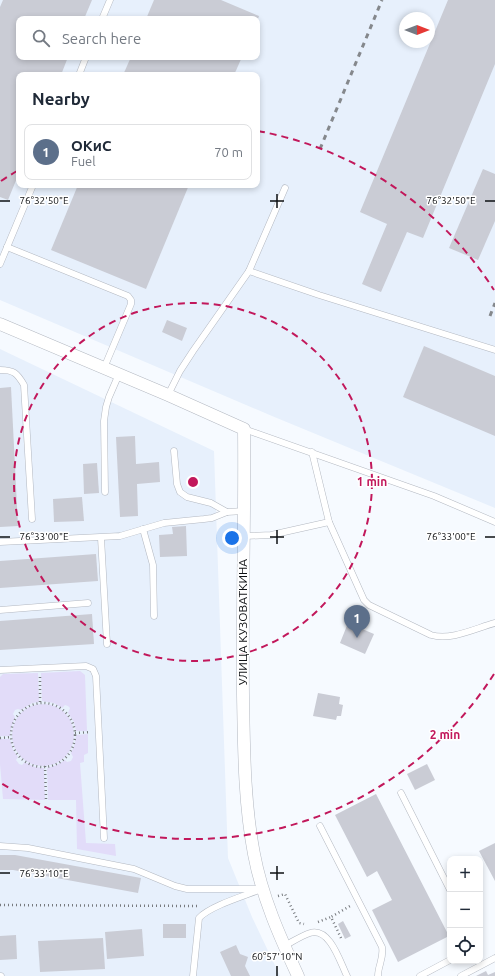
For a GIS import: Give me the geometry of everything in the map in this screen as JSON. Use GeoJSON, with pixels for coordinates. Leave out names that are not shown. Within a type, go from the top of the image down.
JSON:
{"type":"FeatureCollection","features":[{"type":"Feature","properties":{"kind":"street"},"geometry":{"type":"LineString","coordinates":[[0,324],[244,429]]}},
{"type":"Feature","properties":{"kind":"street","name":"УЛИЦА КУЗОВАТКИНА"},"geometry":{"type":"LineString","coordinates":[[244,429],[242,626],[247,794],[254,854],[264,895],[284,946],[298,976]]}},
{"type":"Feature","properties":{"kind":"lane"},"geometry":{"type":"LineString","coordinates":[[103,16],[110,0]]}},
{"type":"Feature","properties":{"kind":"lane"},"geometry":{"type":"LineString","coordinates":[[80,72],[85,60]]}},
{"type":"Feature","properties":{"kind":"lane"},"geometry":{"type":"LineString","coordinates":[[0,264],[2,256],[32,188]]}},
{"type":"Feature","properties":{"kind":"lane"},"geometry":{"type":"LineString","coordinates":[[168,395],[193,350],[249,270],[285,188]]}},
{"type":"Feature","properties":{"kind":"lane"},"geometry":{"type":"LineString","coordinates":[[7,247],[128,296],[131,300],[131,304],[104,368]]}},
{"type":"Feature","properties":{"kind":"lane"},"geometry":{"type":"LineString","coordinates":[[249,270],[319,295],[495,350]]}},
{"type":"Feature","properties":{"kind":"lane"},"geometry":{"type":"LineString","coordinates":[[0,370],[13,372],[18,376],[24,385],[32,519]]}},
{"type":"Feature","properties":{"kind":"lane"},"geometry":{"type":"LineString","coordinates":[[105,492],[104,421],[106,407],[119,374]]}},
{"type":"Feature","properties":{"kind":"lane"},"geometry":{"type":"LineString","coordinates":[[244,429],[434,496],[495,522]]}},
{"type":"Feature","properties":{"kind":"lane"},"geometry":{"type":"LineString","coordinates":[[174,451],[177,484],[180,492],[187,497],[211,503],[227,512]]}},
{"type":"Feature","properties":{"kind":"lane"},"geometry":{"type":"LineString","coordinates":[[312,452],[329,522],[364,600],[369,605],[431,635],[439,637],[448,637],[495,623]]}},
{"type":"Feature","properties":{"kind":"lane"},"geometry":{"type":"LineString","coordinates":[[0,542],[120,536],[173,521],[212,518],[227,512],[244,511]]}},
{"type":"Feature","properties":{"kind":"lane"},"geometry":{"type":"LineString","coordinates":[[244,536],[271,535],[329,522]]}},
{"type":"Feature","properties":{"kind":"lane"},"geometry":{"type":"LineString","coordinates":[[143,530],[153,565],[154,616]]}},
{"type":"Feature","properties":{"kind":"lane"},"geometry":{"type":"LineString","coordinates":[[101,538],[107,644]]}},
{"type":"Feature","properties":{"kind":"lane"},"geometry":{"type":"LineString","coordinates":[[0,610],[88,603]]}},
{"type":"Feature","properties":{"kind":"lane"},"geometry":{"type":"LineString","coordinates":[[0,670],[86,666],[93,669],[96,676],[104,838]]}},
{"type":"Feature","properties":{"kind":"lane"},"geometry":{"type":"LineString","coordinates":[[400,793],[447,884]]}},
{"type":"Feature","properties":{"kind":"lane"},"geometry":{"type":"LineString","coordinates":[[320,826],[382,947],[383,954],[378,976]]}},
{"type":"Feature","properties":{"kind":"lane"},"geometry":{"type":"LineString","coordinates":[[0,846],[28,848],[134,869],[175,886],[187,889],[264,895]]}},
{"type":"Feature","properties":{"kind":"lane"},"geometry":{"type":"LineString","coordinates":[[193,976],[198,921],[202,914],[219,906],[264,895]]}},
{"type":"Feature","properties":{"kind":"lane"},"geometry":{"type":"LineString","coordinates":[[284,946],[310,933],[316,932],[323,934],[329,939],[347,976]]}},
{"type":"Feature","properties":{"kind":"lane"},"geometry":{"type":"LineString","coordinates":[[461,976],[495,958]]}},
{"type":"Feature","properties":{"kind":"lane"},"geometry":{"type":"LineString","coordinates":[[420,976],[447,962]]}},
{"type":"Feature","properties":{"kind":"path"},"geometry":{"type":"LineString","coordinates":[[39,668],[40,703]]}},
{"type":"Feature","properties":{"kind":"path"},"geometry":{"type":"LineString","coordinates":[[40,703],[54,705],[63,710],[70,718],[75,733],[72,749],[65,758],[56,764],[45,766],[30,764],[21,758],[15,749],[12,737],[14,723],[19,714],[28,707],[40,703]]}},
{"type":"Feature","properties":{"kind":"path"},"geometry":{"type":"LineString","coordinates":[[75,733],[99,732]]}},
{"type":"Feature","properties":{"kind":"path"},"geometry":{"type":"LineString","coordinates":[[0,738],[12,737]]}},
{"type":"Feature","properties":{"kind":"path"},"geometry":{"type":"LineString","coordinates":[[45,766],[46,800]]}},
{"type":"Feature","properties":{"kind":"path"},"geometry":{"type":"LineString","coordinates":[[264,895],[285,894],[299,923],[310,925]]}},
{"type":"Feature","properties":{"kind":"path"},"geometry":{"type":"LineString","coordinates":[[317,922],[331,917],[359,902]]}},
{"type":"Feature","properties":{"kind":"path"},"geometry":{"type":"LineString","coordinates":[[0,905],[219,906]]}},
{"type":"Feature","properties":{"kind":"path"},"geometry":{"type":"LineString","coordinates":[[331,917],[344,943]]}},
{"type":"Feature","properties":{"kind":"shaded area"},"geometry":{"type":"Polygon","coordinates":[[[0,0],[495,0],[495,508],[272,416],[0,300],[0,0]]]}},
{"type":"Feature","properties":{"kind":"shaded area"},"geometry":{"type":"Polygon","coordinates":[[[0,349],[214,451],[228,858],[252,917],[280,976],[0,976],[0,349]]]}},
{"type":"Feature","properties":{"kind":"shaded area"},"geometry":{"type":"Polygon","coordinates":[[[80,671],[85,675],[87,731],[76,731],[74,722],[68,713],[70,708],[68,706],[65,705],[62,708],[54,703],[42,701],[41,673],[80,671]]]}},
{"type":"Feature","properties":{"kind":"shaded area"},"geometry":{"type":"Polygon","coordinates":[[[38,673],[39,702],[32,703],[21,710],[15,710],[13,714],[15,717],[10,736],[0,736],[0,677],[3,674],[38,673]]]}},
{"type":"Feature","properties":{"kind":"shaded area"},"geometry":{"type":"Polygon","coordinates":[[[43,704],[55,707],[65,713],[71,723],[74,735],[71,747],[65,757],[55,763],[43,766],[31,763],[21,757],[15,747],[12,735],[15,723],[21,713],[31,707],[43,704]]]}},
{"type":"Feature","properties":{"kind":"shaded area"},"geometry":{"type":"Polygon","coordinates":[[[88,734],[88,753],[84,755],[84,762],[80,763],[86,843],[115,844],[116,856],[77,849],[76,800],[48,800],[47,768],[57,765],[65,760],[67,762],[71,761],[73,757],[71,753],[75,744],[76,735],[88,734]]]}},
{"type":"Feature","properties":{"kind":"shaded area"},"geometry":{"type":"Polygon","coordinates":[[[0,739],[10,739],[13,750],[18,757],[16,760],[19,764],[22,765],[25,762],[35,767],[44,768],[45,800],[3,799],[0,764],[0,739]]]}},
{"type":"Feature","properties":{"kind":"building"},"geometry":{"type":"Polygon","coordinates":[[[3,0],[92,0],[85,16],[16,16],[16,60],[67,60],[62,72],[16,72],[16,180],[8,200],[0,197],[0,7],[3,0]]]}},
{"type":"Feature","properties":{"kind":"building"},"geometry":{"type":"Polygon","coordinates":[[[154,0],[221,0],[259,16],[147,16],[154,0]]]}},
{"type":"Feature","properties":{"kind":"building"},"geometry":{"type":"Polygon","coordinates":[[[448,0],[495,0],[495,64],[423,238],[407,232],[381,292],[362,284],[387,224],[360,212],[428,48],[435,48],[435,31],[448,0]]]}},
{"type":"Feature","properties":{"kind":"building"},"geometry":{"type":"Polygon","coordinates":[[[130,60],[241,60],[235,72],[124,72],[130,60]]]}},
{"type":"Feature","properties":{"kind":"building"},"geometry":{"type":"Polygon","coordinates":[[[483,169],[495,174],[495,221],[478,260],[449,248],[483,169]]]}},
{"type":"Feature","properties":{"kind":"building"},"geometry":{"type":"Polygon","coordinates":[[[77,188],[188,188],[146,289],[51,250],[77,188]]]}},
{"type":"Feature","properties":{"kind":"building"},"geometry":{"type":"Polygon","coordinates":[[[167,320],[187,328],[182,341],[162,332],[167,320]]]}},
{"type":"Feature","properties":{"kind":"building"},"geometry":{"type":"Polygon","coordinates":[[[424,346],[495,376],[495,436],[403,397],[424,346]]]}},
{"type":"Feature","properties":{"kind":"building"},"geometry":{"type":"Polygon","coordinates":[[[11,387],[18,526],[0,527],[0,388],[11,387]]]}},
{"type":"Feature","properties":{"kind":"building"},"geometry":{"type":"Polygon","coordinates":[[[135,436],[136,464],[159,462],[160,482],[137,484],[138,516],[120,517],[116,437],[135,436]]]}},
{"type":"Feature","properties":{"kind":"building"},"geometry":{"type":"Polygon","coordinates":[[[97,463],[99,493],[84,494],[83,464],[97,463]]]}},
{"type":"Feature","properties":{"kind":"building"},"geometry":{"type":"Polygon","coordinates":[[[82,497],[84,521],[54,522],[53,499],[82,497]]]}},
{"type":"Feature","properties":{"kind":"building"},"geometry":{"type":"Polygon","coordinates":[[[186,526],[187,556],[160,557],[159,535],[173,534],[172,527],[186,526]]]}},
{"type":"Feature","properties":{"kind":"building"},"geometry":{"type":"Polygon","coordinates":[[[96,554],[98,581],[0,588],[0,561],[96,554]]]}},
{"type":"Feature","properties":{"kind":"building"},"geometry":{"type":"Polygon","coordinates":[[[92,614],[94,644],[0,650],[0,621],[92,614]]]}},
{"type":"Feature","properties":{"kind":"building"},"geometry":{"type":"Polygon","coordinates":[[[348,623],[374,634],[365,654],[340,643],[348,623]]]}},
{"type":"Feature","properties":{"kind":"building"},"geometry":{"type":"Polygon","coordinates":[[[318,693],[340,697],[339,704],[343,705],[341,716],[337,716],[336,720],[313,716],[318,693]]]}},
{"type":"Feature","properties":{"kind":"building"},"geometry":{"type":"Polygon","coordinates":[[[427,764],[435,780],[415,790],[407,774],[427,764]]]}},
{"type":"Feature","properties":{"kind":"building"},"geometry":{"type":"Polygon","coordinates":[[[376,794],[447,932],[447,937],[398,962],[372,910],[392,900],[377,871],[367,877],[335,815],[376,794]]]}},
{"type":"Feature","properties":{"kind":"building"},"geometry":{"type":"Polygon","coordinates":[[[495,843],[495,881],[483,856],[479,851],[495,843]]]}},
{"type":"Feature","properties":{"kind":"building"},"geometry":{"type":"Polygon","coordinates":[[[0,855],[15,855],[141,878],[138,893],[13,870],[0,870],[0,855]]]}},
{"type":"Feature","properties":{"kind":"building"},"geometry":{"type":"Polygon","coordinates":[[[343,921],[351,936],[345,939],[338,924],[343,921]]]}},
{"type":"Feature","properties":{"kind":"building"},"geometry":{"type":"Polygon","coordinates":[[[163,924],[186,924],[186,938],[163,938],[163,924]]]}},
{"type":"Feature","properties":{"kind":"building"},"geometry":{"type":"Polygon","coordinates":[[[142,929],[144,956],[107,959],[105,932],[142,929]]]}},
{"type":"Feature","properties":{"kind":"building"},"geometry":{"type":"Polygon","coordinates":[[[16,935],[17,959],[0,960],[0,936],[16,935]]]}},
{"type":"Feature","properties":{"kind":"building"},"geometry":{"type":"Polygon","coordinates":[[[103,938],[105,969],[40,972],[38,941],[103,938]]]}},
{"type":"Feature","properties":{"kind":"building"},"geometry":{"type":"Polygon","coordinates":[[[236,945],[240,954],[248,957],[245,966],[250,976],[231,976],[220,952],[236,945]]]}},
{"type":"Feature","properties":{"kind":"building"},"geometry":{"type":"Polygon","coordinates":[[[486,971],[488,975],[495,972],[495,976],[476,976],[486,971]]]}},
{"type":"Feature","properties":{"kind":"railway"},"geometry":{"type":"LineString","coordinates":[[320,149],[382,0]]}},
{"type":"Feature","properties":{"kind":"railway"},"geometry":{"type":"LineString","coordinates":[[490,316],[495,303]]}},
{"type":"Feature","properties":{"kind":"place","name":"ОКиС"},"geometry":{"type":"Point","coordinates":[357,638]}}]}
